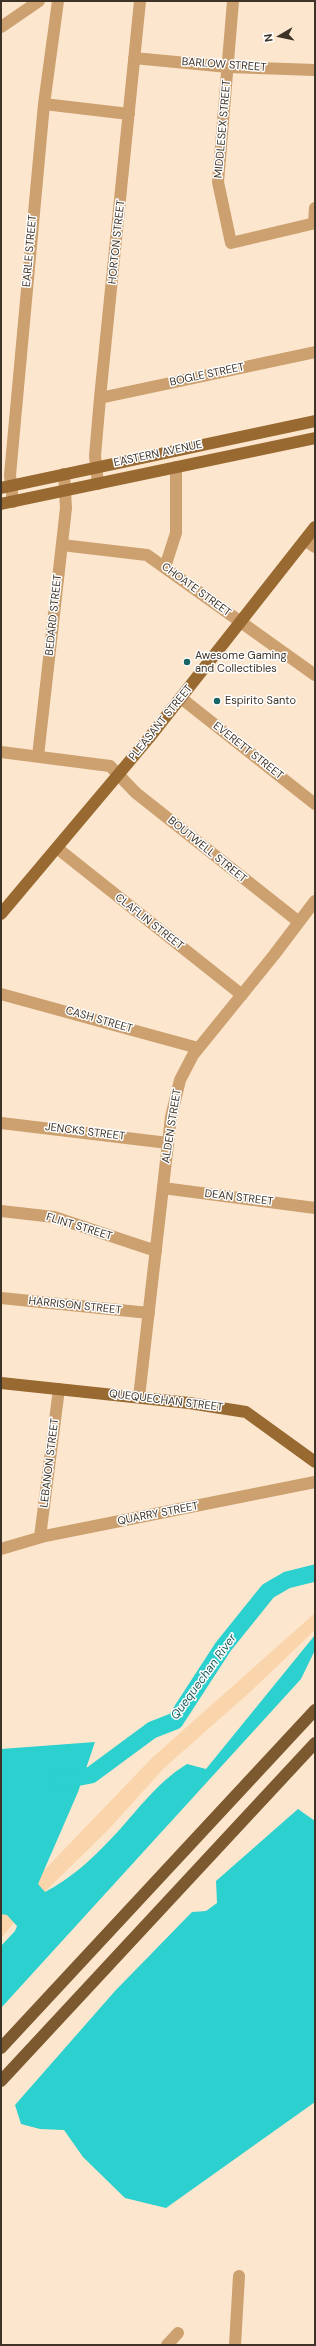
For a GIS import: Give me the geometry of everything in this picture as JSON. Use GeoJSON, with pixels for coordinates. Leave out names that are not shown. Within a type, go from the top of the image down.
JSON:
{"type":"FeatureCollection","features":[{"type":"Feature","properties":{"kind":"highway"},"geometry":{"type":"LineString","coordinates":[[1,2048],[315,1710]]}},
{"type":"Feature","properties":{"kind":"highway"},"geometry":{"type":"LineString","coordinates":[[1,2081],[315,1743]]}},
{"type":"Feature","properties":{"kind":"main road","name":"EASTERN AVENUE"},"geometry":{"type":"LineString","coordinates":[[6,487],[315,421]]}},
{"type":"Feature","properties":{"kind":"main road","name":"EASTERN AVENUE"},"geometry":{"type":"LineString","coordinates":[[7,503],[315,438]]}},
{"type":"Feature","properties":{"kind":"main road","name":"PLEASANT STREET"},"geometry":{"type":"LineString","coordinates":[[1,914],[119,775],[315,527]]}},
{"type":"Feature","properties":{"kind":"main road","name":"QUEQUECHAN STREET"},"geometry":{"type":"LineString","coordinates":[[1,1383],[139,1397],[246,1412],[315,1462]]}},
{"type":"Feature","properties":{"kind":"street"},"geometry":{"type":"LineString","coordinates":[[1,27],[39,1]]}},
{"type":"Feature","properties":{"kind":"street","name":"EARLE STREET"},"geometry":{"type":"LineString","coordinates":[[7,503],[6,487],[44,104],[58,1]]}},
{"type":"Feature","properties":{"kind":"street","name":"HORTON STREET"},"geometry":{"type":"LineString","coordinates":[[98,484],[95,468],[100,398],[140,1]]}},
{"type":"Feature","properties":{"kind":"street","name":"MIDDLESEX STREET"},"geometry":{"type":"LineString","coordinates":[[233,1],[218,182],[231,243],[314,223]]}},
{"type":"Feature","properties":{"kind":"street","name":"BARLOW STREET"},"geometry":{"type":"LineString","coordinates":[[134,58],[228,67],[315,70]]}},
{"type":"Feature","properties":{"kind":"street"},"geometry":{"type":"LineString","coordinates":[[44,104],[129,114]]}},
{"type":"Feature","properties":{"kind":"street"},"geometry":{"type":"LineString","coordinates":[[314,223],[315,208]]}},
{"type":"Feature","properties":{"kind":"street","name":"BOGLE STREET"},"geometry":{"type":"LineString","coordinates":[[100,398],[315,352]]}},
{"type":"Feature","properties":{"kind":"street"},"geometry":{"type":"LineString","coordinates":[[165,567],[176,533],[176,467]]}},
{"type":"Feature","properties":{"kind":"street","name":"BEDARD STREET"},"geometry":{"type":"LineString","coordinates":[[38,756],[62,545],[66,490],[64,474]]}},
{"type":"Feature","properties":{"kind":"street"},"geometry":{"type":"LineString","coordinates":[[305,540],[315,547]]}},
{"type":"Feature","properties":{"kind":"street","name":"CHOATE STREET"},"geometry":{"type":"LineString","coordinates":[[62,545],[147,555],[315,675]]}},
{"type":"Feature","properties":{"kind":"street","name":"EVERETT STREET"},"geometry":{"type":"LineString","coordinates":[[181,698],[315,804]]}},
{"type":"Feature","properties":{"kind":"street","name":"BOUTWELL STREET"},"geometry":{"type":"LineString","coordinates":[[1,752],[110,766],[136,793],[298,922]]}},
{"type":"Feature","properties":{"kind":"street","name":"CLAFLIN STREET"},"geometry":{"type":"LineString","coordinates":[[57,848],[242,995]]}},
{"type":"Feature","properties":{"kind":"street","name":"ALDEN STREET"},"geometry":{"type":"LineString","coordinates":[[139,1397],[150,1313],[168,1143],[177,1086],[185,1067],[198,1048],[242,995],[315,901]]}},
{"type":"Feature","properties":{"kind":"street","name":"CASH STREET"},"geometry":{"type":"LineString","coordinates":[[1,994],[198,1048]]}},
{"type":"Feature","properties":{"kind":"street","name":"JENCKS STREET"},"geometry":{"type":"LineString","coordinates":[[1,1123],[168,1143]]}},
{"type":"Feature","properties":{"kind":"street","name":"DEAN STREET"},"geometry":{"type":"LineString","coordinates":[[163,1188],[315,1208]]}},
{"type":"Feature","properties":{"kind":"street","name":"FLINT STREET"},"geometry":{"type":"LineString","coordinates":[[1,1211],[54,1217],[156,1251]]}},
{"type":"Feature","properties":{"kind":"street","name":"HARRISON STREET"},"geometry":{"type":"LineString","coordinates":[[1,1298],[150,1313]]}},
{"type":"Feature","properties":{"kind":"street","name":"LEBANON STREET"},"geometry":{"type":"LineString","coordinates":[[40,1537],[59,1389]]}},
{"type":"Feature","properties":{"kind":"street","name":"QUARRY STREET"},"geometry":{"type":"LineString","coordinates":[[1,1549],[40,1537],[315,1482]]}},
{"type":"Feature","properties":{"kind":"street"},"geometry":{"type":"LineString","coordinates":[[235,2345],[239,2276]]}},
{"type":"Feature","properties":{"kind":"street"},"geometry":{"type":"LineString","coordinates":[[167,2345],[178,2333]]}},
{"type":"Feature","properties":{"kind":"shaded area"},"geometry":{"type":"Polygon","coordinates":[[[315,1613],[315,1630],[250,1692],[164,1768],[108,1830],[20,1916],[1,1938],[1,1915],[152,1758],[315,1613]]]}},
{"type":"Feature","properties":{"kind":"water"},"geometry":{"type":"Polygon","coordinates":[[[315,1635],[315,1650],[301,1679],[1,2008],[1,1946],[15,1931],[17,1926],[7,1915],[1,1914],[1,1749],[95,1742],[78,1792],[38,1884],[45,1892],[70,1876],[93,1857],[117,1833],[154,1791],[175,1772],[187,1764],[206,1769],[315,1635]]]}},
{"type":"Feature","properties":{"kind":"water"},"geometry":{"type":"Polygon","coordinates":[[[298,1809],[315,1821],[315,2102],[166,2208],[125,2198],[83,2157],[64,2130],[40,2129],[21,2124],[15,2105],[115,1991],[192,1912],[206,1911],[217,1903],[216,1881],[298,1809]]]}},
{"type":"Feature","properties":{"kind":"waterway","name":"Quequechan River"},"geometry":{"type":"LineString","coordinates":[[60,1781],[91,1775],[152,1730],[175,1721],[223,1647],[268,1591],[287,1580],[315,1573]]}},
{"type":"Feature","properties":{"kind":"place","name":"Awesome Gaming and Collectibles"},"geometry":{"type":"Point","coordinates":[187,662]}},
{"type":"Feature","properties":{"kind":"place","name":"Espirito Santo"},"geometry":{"type":"Point","coordinates":[217,701]}}]}
